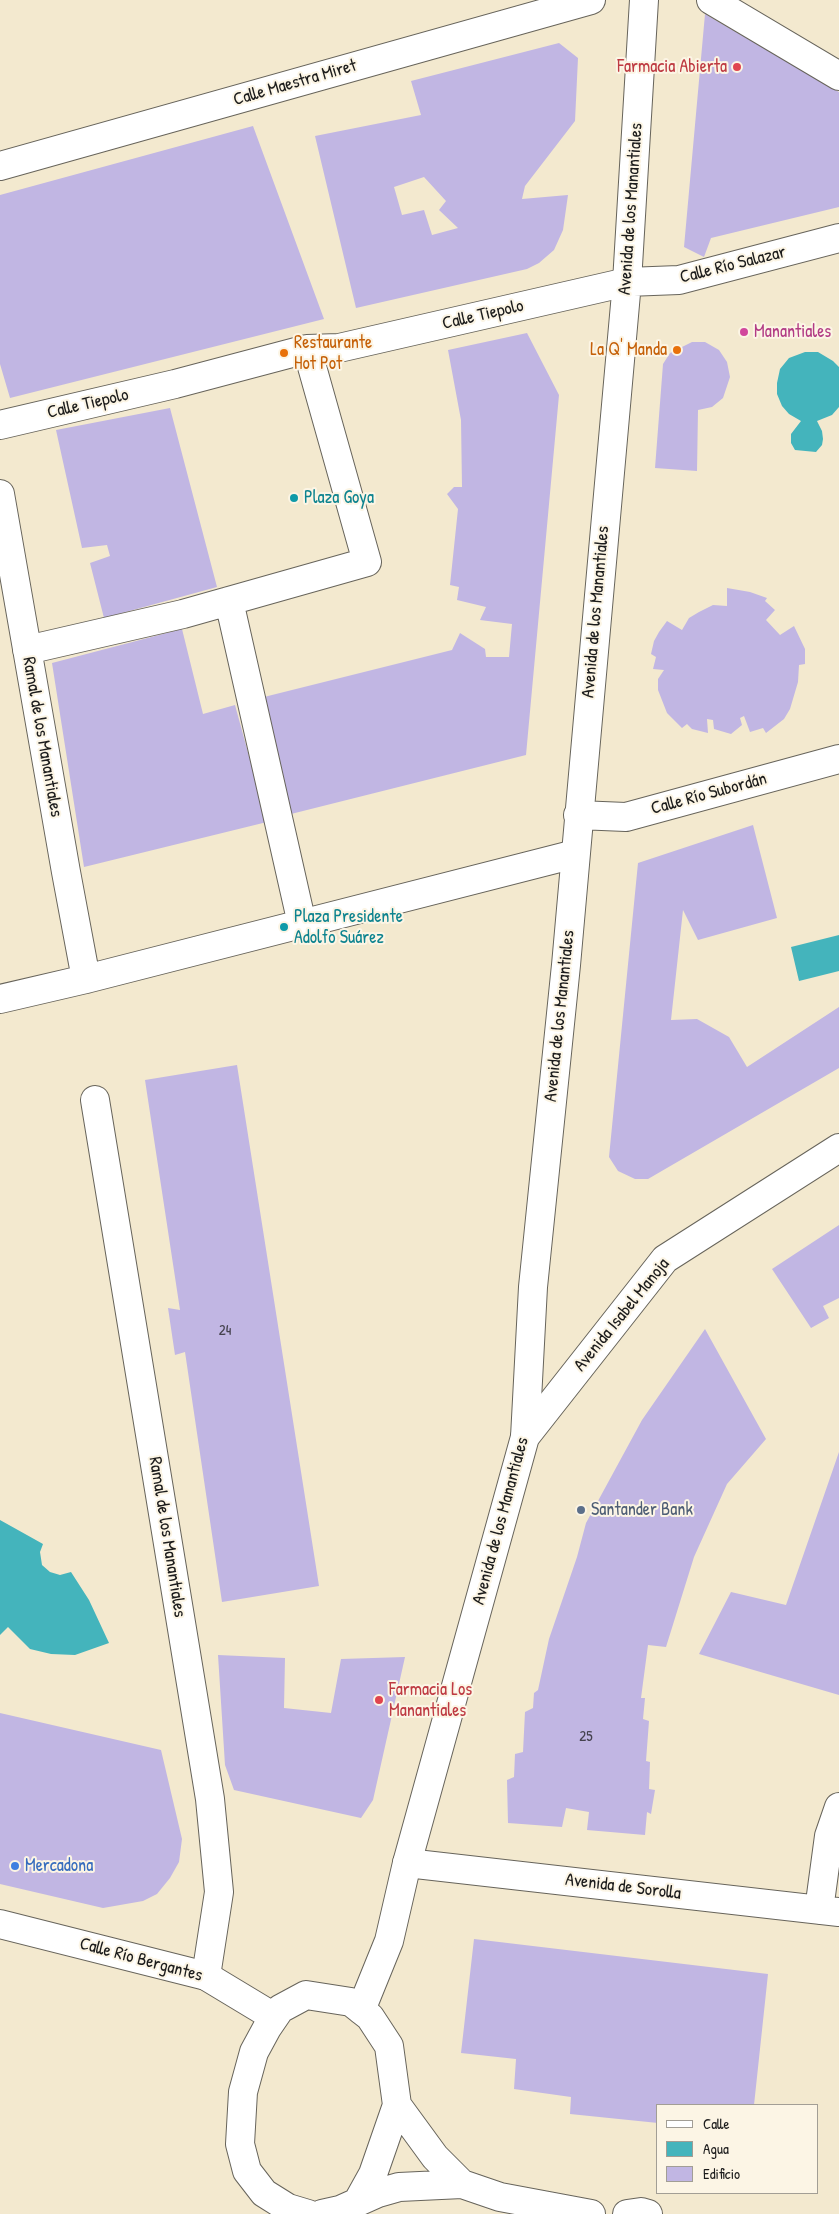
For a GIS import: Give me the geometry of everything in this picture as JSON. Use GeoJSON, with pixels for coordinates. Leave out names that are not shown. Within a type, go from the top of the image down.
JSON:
{"type":"FeatureCollection","features":[{"type":"Feature","properties":{"kind":"street","name":"Calle Maestra Miret"},"geometry":{"type":"LineString","coordinates":[[0,166],[591,0]]}},
{"type":"Feature","properties":{"kind":"street","name":"Avenida de los Manantiales"},"geometry":{"type":"LineString","coordinates":[[361,2010],[389,1942],[407,1863],[525,1437],[533,1287],[575,854],[626,282],[644,0]]}},
{"type":"Feature","properties":{"kind":"street"},"geometry":{"type":"LineString","coordinates":[[711,0],[839,76]]}},
{"type":"Feature","properties":{"kind":"street","name":"Calle Río Salazar"},"geometry":{"type":"LineString","coordinates":[[626,282],[679,280],[839,238]]}},
{"type":"Feature","properties":{"kind":"street","name":"Calle Tiepolo"},"geometry":{"type":"LineString","coordinates":[[0,425],[175,384],[307,349],[340,348],[626,282]]}},
{"type":"Feature","properties":{"kind":"street"},"geometry":{"type":"LineString","coordinates":[[27,650],[229,601],[367,562],[307,349]]}},
{"type":"Feature","properties":{"kind":"street","name":"Ramal de los Manantiales"},"geometry":{"type":"LineString","coordinates":[[0,494],[86,979]]}},
{"type":"Feature","properties":{"kind":"street"},"geometry":{"type":"LineString","coordinates":[[229,601],[302,924]]}},
{"type":"Feature","properties":{"kind":"street","name":"Calle Río Subordán"},"geometry":{"type":"LineString","coordinates":[[578,814],[626,817],[839,759]]}},
{"type":"Feature","properties":{"kind":"street"},"geometry":{"type":"LineString","coordinates":[[0,999],[86,979],[575,854]]}},
{"type":"Feature","properties":{"kind":"street","name":"Ramal de los Manantiales"},"geometry":{"type":"LineString","coordinates":[[95,1100],[210,1798],[219,1892],[206,1976]]}},
{"type":"Feature","properties":{"kind":"street","name":"Avenida Isabel Manoja"},"geometry":{"type":"LineString","coordinates":[[525,1437],[665,1259],[839,1148]]}},
{"type":"Feature","properties":{"kind":"street"},"geometry":{"type":"LineString","coordinates":[[829,1911],[829,1836],[839,1807]]}},
{"type":"Feature","properties":{"kind":"street","name":"Avenida de Sorolla"},"geometry":{"type":"LineString","coordinates":[[407,1863],[829,1911]]}},
{"type":"Feature","properties":{"kind":"street","name":"Calle Río Bergantes"},"geometry":{"type":"LineString","coordinates":[[0,1924],[206,1976],[274,2018]]}},
{"type":"Feature","properties":{"kind":"street"},"geometry":{"type":"LineString","coordinates":[[308,2214],[270,2203],[247,2171],[240,2144],[243,2092],[254,2052],[280,2009],[306,1995],[324,1996],[351,2002],[370,2017],[389,2046],[397,2105],[373,2174],[340,2210]]}},
{"type":"Feature","properties":{"kind":"street"},"geometry":{"type":"LineString","coordinates":[[397,2105],[435,2157],[462,2184]]}},
{"type":"Feature","properties":{"kind":"street"},"geometry":{"type":"LineString","coordinates":[[340,2210],[399,2187],[462,2184],[500,2197],[591,2214]]}},
{"type":"Feature","properties":{"kind":"street"},"geometry":{"type":"LineString","coordinates":[[627,2214],[641,2212],[648,2214]]}},
{"type":"Feature","properties":{"kind":"water"},"geometry":{"type":"Polygon","coordinates":[[[805,352],[818,352],[839,367],[839,407],[832,415],[817,421],[822,431],[823,439],[822,445],[816,452],[795,450],[791,443],[791,434],[801,421],[789,414],[782,406],[777,394],[780,369],[789,358],[805,352]]]}},
{"type":"Feature","properties":{"kind":"water"},"geometry":{"type":"Polygon","coordinates":[[[839,935],[839,971],[799,981],[791,947],[839,935]]]}},
{"type":"Feature","properties":{"kind":"water"},"geometry":{"type":"Polygon","coordinates":[[[0,1520],[43,1544],[40,1552],[42,1565],[50,1572],[60,1575],[71,1572],[89,1600],[109,1643],[75,1655],[51,1654],[30,1649],[8,1627],[0,1635],[0,1520]]]}},
{"type":"Feature","properties":{"kind":"building"},"geometry":{"type":"Polygon","coordinates":[[[705,14],[839,92],[839,207],[711,238],[704,257],[684,247],[705,14]]]}},
{"type":"Feature","properties":{"kind":"building"},"geometry":{"type":"Polygon","coordinates":[[[559,43],[578,58],[575,121],[525,186],[522,199],[568,195],[563,230],[554,250],[539,263],[527,269],[356,308],[315,136],[421,115],[411,81],[559,43]],[[424,177],[394,187],[402,215],[424,210],[432,235],[458,228],[439,210],[446,201],[424,177]]]}},
{"type":"Feature","properties":{"kind":"building"},"geometry":{"type":"Polygon","coordinates":[[[253,126],[324,319],[10,398],[0,364],[0,195],[253,126]]]}},
{"type":"Feature","properties":{"kind":"building"},"geometry":{"type":"Polygon","coordinates":[[[527,333],[559,395],[526,755],[291,814],[264,697],[452,650],[460,633],[485,649],[486,657],[509,657],[512,624],[480,620],[486,607],[457,600],[459,587],[450,585],[458,509],[447,494],[454,487],[462,487],[461,420],[448,350],[527,333]]]}},
{"type":"Feature","properties":{"kind":"building"},"geometry":{"type":"Polygon","coordinates":[[[692,342],[705,342],[719,350],[727,362],[730,377],[723,398],[712,407],[698,410],[697,471],[655,468],[663,364],[670,353],[692,342]]]}},
{"type":"Feature","properties":{"kind":"building"},"geometry":{"type":"Polygon","coordinates":[[[170,408],[217,587],[104,618],[90,563],[110,556],[107,545],[82,548],[56,430],[170,408]]]}},
{"type":"Feature","properties":{"kind":"building"},"geometry":{"type":"Polygon","coordinates":[[[727,588],[750,592],[767,598],[765,601],[775,610],[766,620],[780,635],[794,626],[805,649],[805,664],[799,665],[798,682],[790,709],[784,719],[766,733],[763,728],[750,732],[744,716],[740,718],[742,725],[731,734],[714,729],[713,720],[707,719],[708,733],[692,729],[687,724],[682,728],[667,713],[658,690],[658,679],[664,670],[653,669],[656,657],[651,654],[654,641],[659,632],[667,621],[682,630],[689,618],[699,612],[713,605],[727,606],[727,588]]]}},
{"type":"Feature","properties":{"kind":"building"},"geometry":{"type":"Polygon","coordinates":[[[182,629],[203,714],[235,705],[267,822],[84,867],[52,663],[182,629]]]}},
{"type":"Feature","properties":{"kind":"building"},"geometry":{"type":"Polygon","coordinates":[[[753,825],[777,918],[698,940],[683,910],[671,1020],[697,1019],[729,1037],[747,1067],[839,1007],[839,1068],[648,1179],[635,1179],[618,1171],[609,1157],[638,863],[753,825]]]}},
{"type":"Feature","properties":{"kind":"building"},"geometry":{"type":"Polygon","coordinates":[[[237,1065],[319,1586],[222,1602],[185,1352],[175,1355],[168,1308],[180,1310],[145,1080],[237,1065]]]}},
{"type":"Feature","properties":{"kind":"building"},"geometry":{"type":"Polygon","coordinates":[[[839,1225],[839,1298],[823,1306],[829,1318],[811,1328],[772,1269],[839,1225]]]}},
{"type":"Feature","properties":{"kind":"building"},"geometry":{"type":"Polygon","coordinates":[[[705,1329],[766,1439],[727,1484],[694,1557],[666,1647],[648,1645],[641,1698],[645,1698],[643,1719],[649,1721],[646,1761],[650,1762],[649,1789],[655,1790],[651,1814],[647,1812],[645,1835],[587,1830],[589,1812],[566,1808],[562,1827],[508,1823],[507,1780],[514,1777],[515,1754],[523,1752],[525,1712],[533,1708],[534,1693],[538,1690],[549,1639],[577,1557],[586,1523],[642,1420],[705,1329]]]}},
{"type":"Feature","properties":{"kind":"building"},"geometry":{"type":"Polygon","coordinates":[[[839,1452],[839,1695],[699,1654],[731,1592],[786,1605],[839,1452]]]}},
{"type":"Feature","properties":{"kind":"building"},"geometry":{"type":"Polygon","coordinates":[[[218,1655],[285,1658],[284,1708],[331,1713],[341,1659],[405,1657],[373,1800],[361,1818],[234,1790],[225,1765],[218,1655]]]}},
{"type":"Feature","properties":{"kind":"building"},"geometry":{"type":"Polygon","coordinates":[[[0,1713],[161,1750],[182,1839],[179,1862],[170,1878],[157,1894],[143,1901],[103,1908],[0,1884],[0,1713]]]}},
{"type":"Feature","properties":{"kind":"building"},"geometry":{"type":"Polygon","coordinates":[[[474,1939],[768,1974],[754,2104],[656,2104],[656,2123],[570,2114],[571,2097],[514,2089],[516,2059],[461,2053],[474,1939]]]}},
{"type":"Feature","properties":{"kind":"place","name":"Farmacia Abierta"},"geometry":{"type":"Point","coordinates":[737,67]}},
{"type":"Feature","properties":{"kind":"place","name":"Manantiales"},"geometry":{"type":"Point","coordinates":[744,332]}},
{"type":"Feature","properties":{"kind":"place","name":"La Q' Manda"},"geometry":{"type":"Point","coordinates":[677,350]}},
{"type":"Feature","properties":{"kind":"place","name":"Restaurante Hot Pot"},"geometry":{"type":"Point","coordinates":[284,353]}},
{"type":"Feature","properties":{"kind":"place","name":"Plaza Goya"},"geometry":{"type":"Point","coordinates":[294,498]}},
{"type":"Feature","properties":{"kind":"place","name":"Plaza Presidente Adolfo Suárez"},"geometry":{"type":"Point","coordinates":[284,927]}},
{"type":"Feature","properties":{"kind":"place","name":"Santander Bank"},"geometry":{"type":"Point","coordinates":[581,1510]}},
{"type":"Feature","properties":{"kind":"place","name":"Farmacia Los Manantiales"},"geometry":{"type":"Point","coordinates":[379,1700]}},
{"type":"Feature","properties":{"kind":"place","name":"Mercadona"},"geometry":{"type":"Point","coordinates":[15,1866]}}]}
